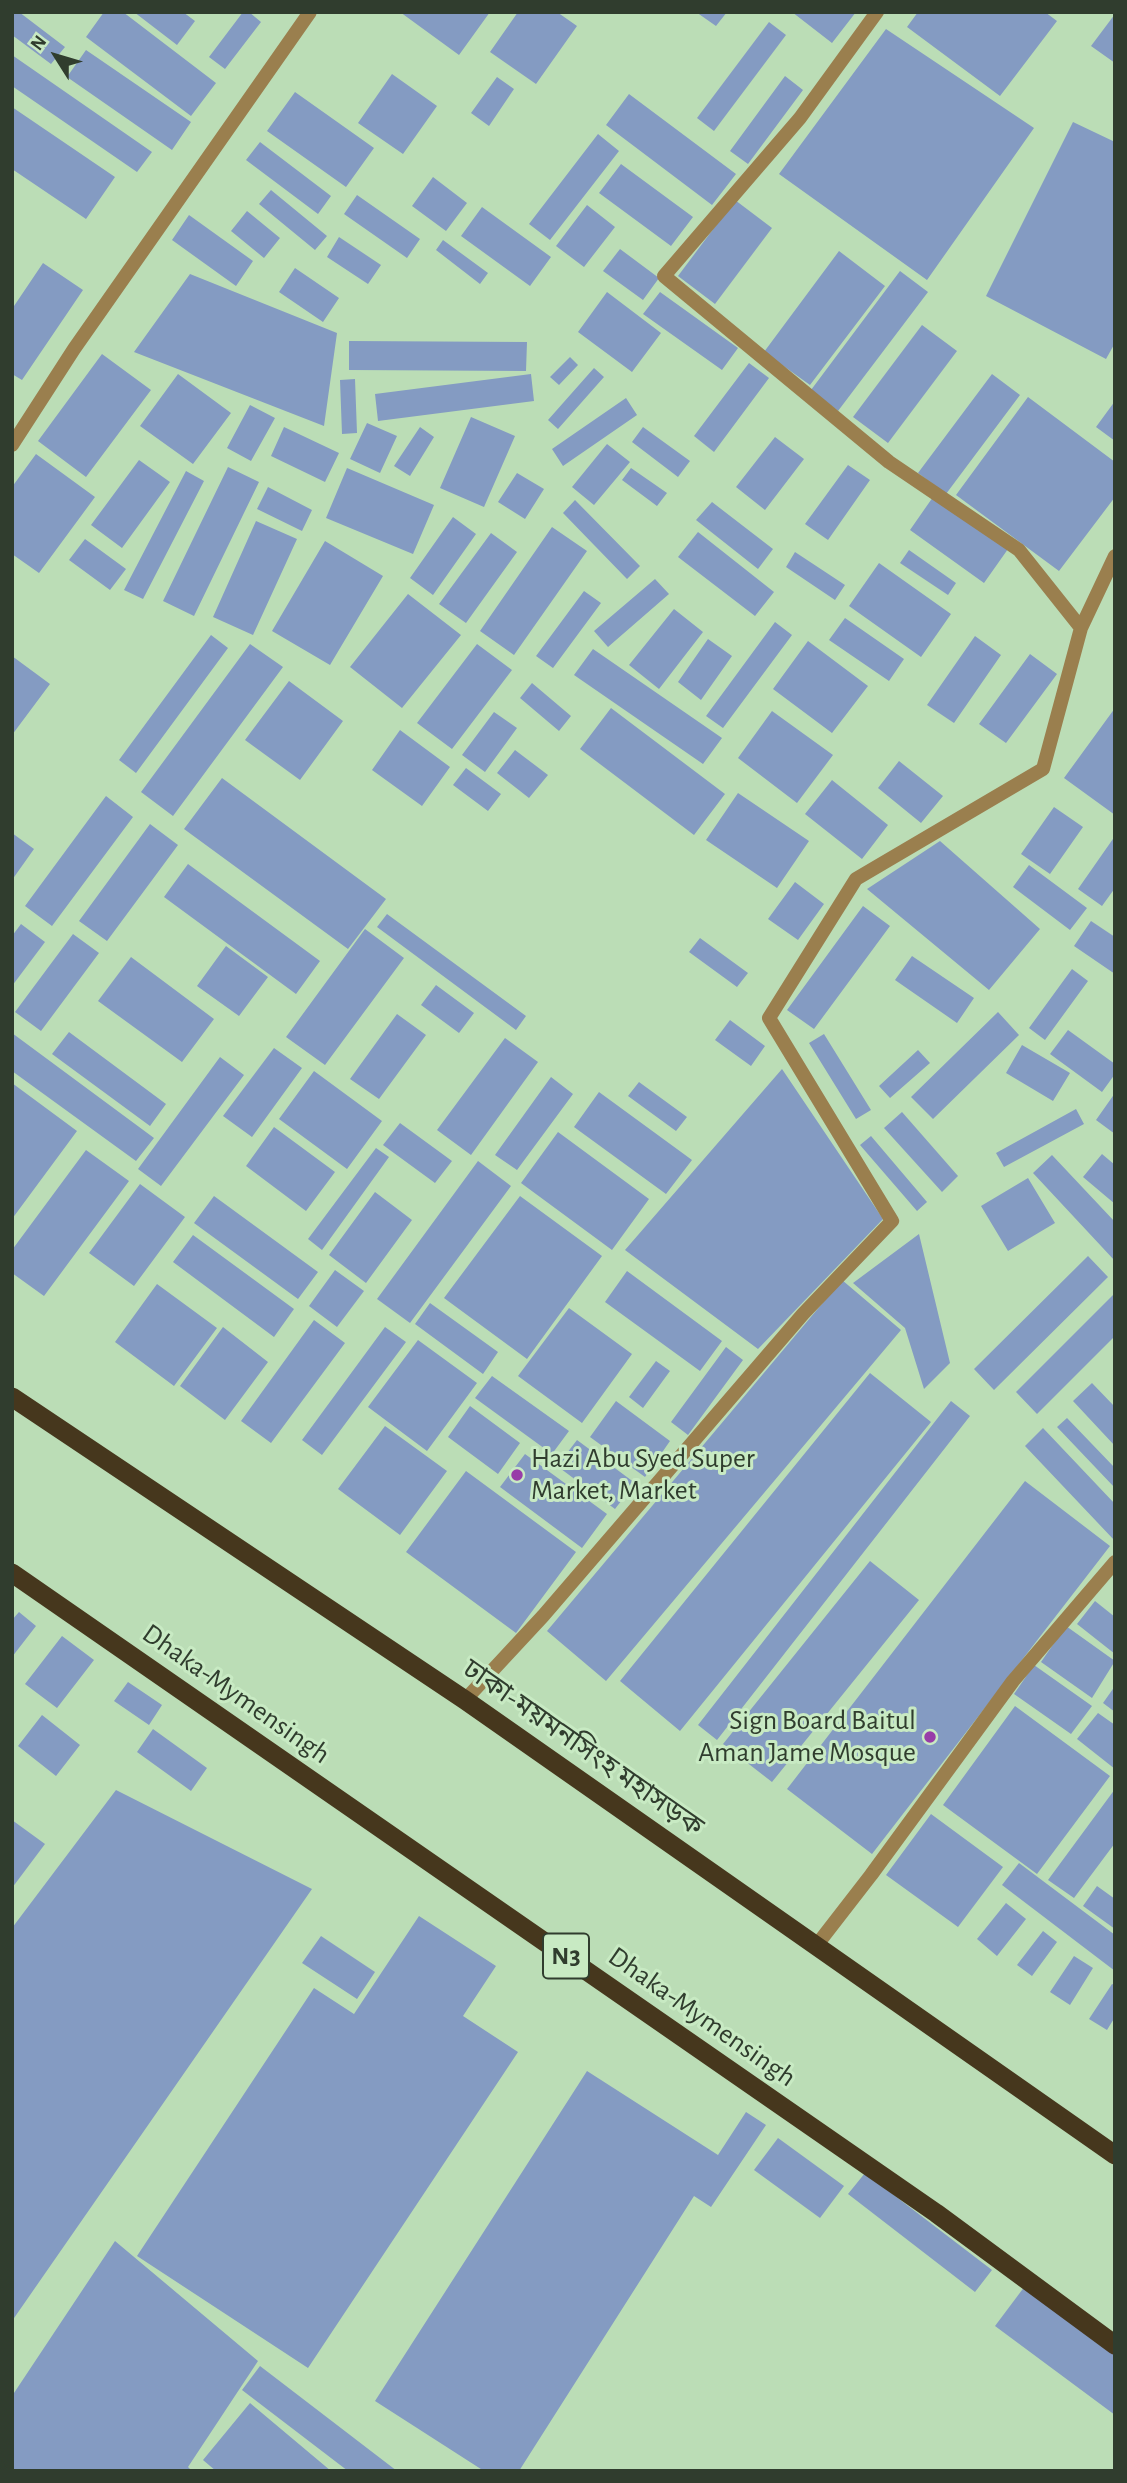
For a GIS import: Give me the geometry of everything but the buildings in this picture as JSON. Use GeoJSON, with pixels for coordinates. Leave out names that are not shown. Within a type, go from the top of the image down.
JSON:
{"type":"FeatureCollection","features":[{"type":"Feature","properties":{"kind":"highway","name":"ঢাকা-ময়মনসিংহ মহাসড়ক"},"geometry":{"type":"LineString","coordinates":[[12,1397],[465,1700],[1115,2155]]}},
{"type":"Feature","properties":{"kind":"highway","name":"Dhaka-Mymensingh"},"geometry":{"type":"LineString","coordinates":[[12,1573],[936,2213],[1115,2345]]}},
{"type":"Feature","properties":{"kind":"street"},"geometry":{"type":"LineString","coordinates":[[12,445],[82,338],[310,12]]}},
{"type":"Feature","properties":{"kind":"street"},"geometry":{"type":"LineString","coordinates":[[877,12],[800,118],[664,276],[889,462],[1019,550],[1081,628]]}},
{"type":"Feature","properties":{"kind":"street"},"geometry":{"type":"LineString","coordinates":[[465,1700],[543,1616],[803,1314],[892,1221],[769,1018],[856,879],[1043,769],[1081,628],[1115,556]]}},
{"type":"Feature","properties":{"kind":"street"},"geometry":{"type":"LineString","coordinates":[[816,1946],[872,1875],[1013,1681],[1115,1562]]}},
{"type":"Feature","properties":{"kind":"place","name":"Hazi Abu Syed Super Market, Market"},"geometry":{"type":"Point","coordinates":[517,1475]}},
{"type":"Feature","properties":{"kind":"place","name":"Sign Board Baitul Aman Jame Mosque"},"geometry":{"type":"Point","coordinates":[930,1737]}}]}
